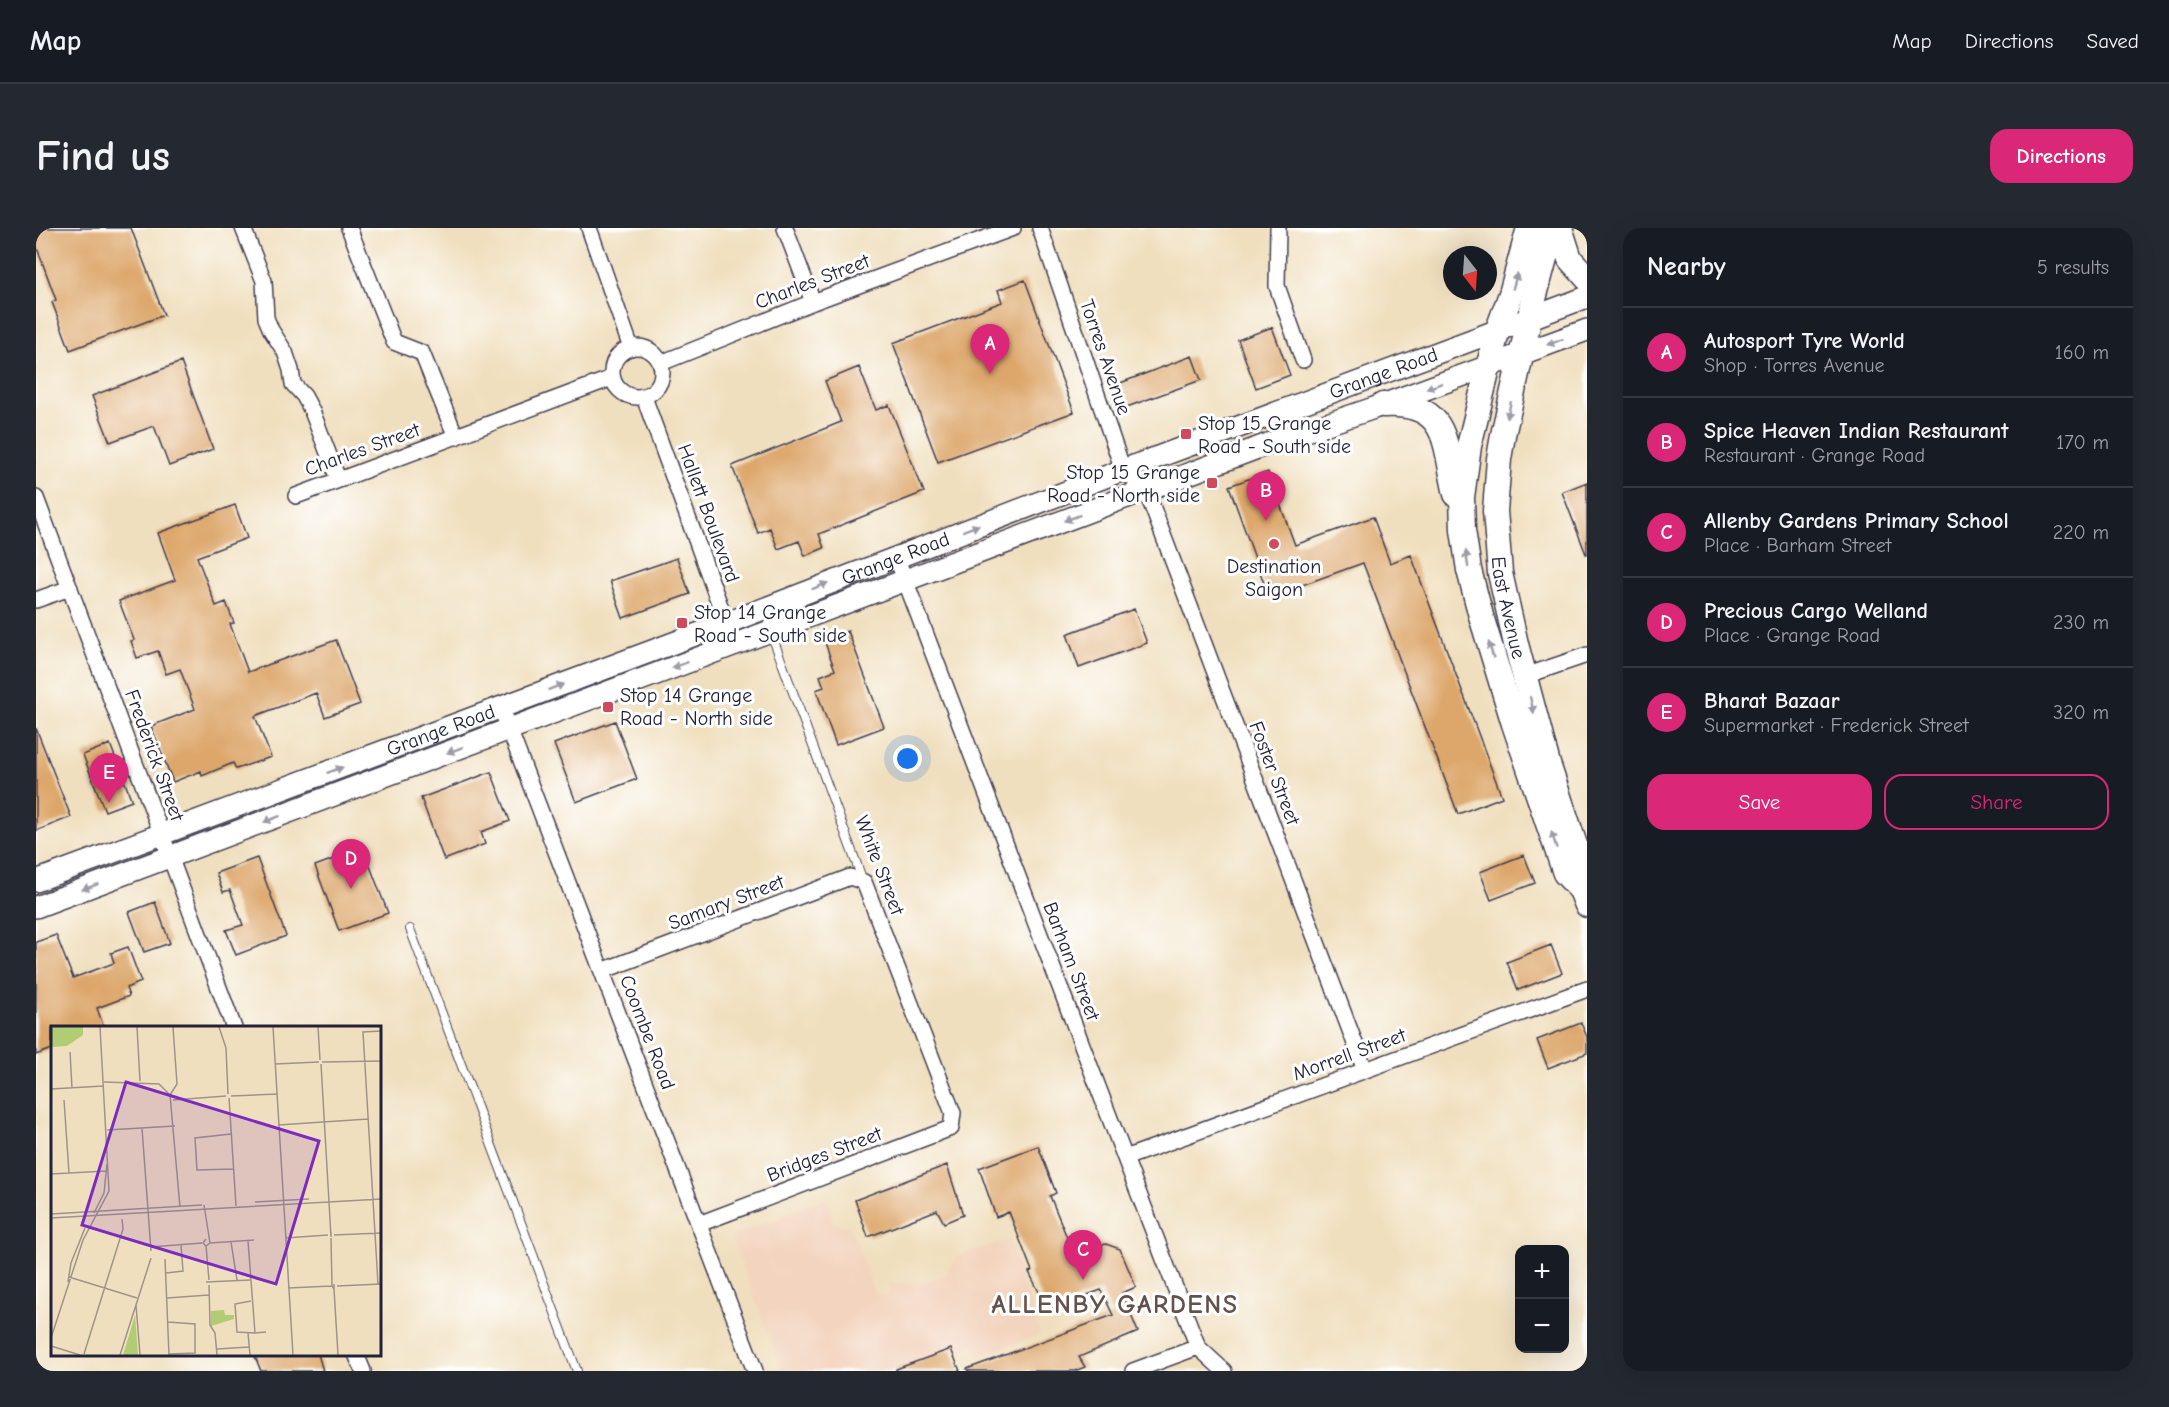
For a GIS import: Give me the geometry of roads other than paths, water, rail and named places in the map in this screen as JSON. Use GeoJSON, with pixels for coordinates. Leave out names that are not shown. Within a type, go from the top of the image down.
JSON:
{"type":"FeatureCollection","features":[{"type":"Feature","properties":{"kind":"main road"},"geometry":{"type":"LineString","coordinates":[[1514,325],[1514,285],[1529,228]]}},
{"type":"Feature","properties":{"kind":"main road"},"geometry":{"type":"LineString","coordinates":[[1514,325],[1553,228]]}},
{"type":"Feature","properties":{"kind":"main road"},"geometry":{"type":"LineString","coordinates":[[1560,228],[1570,259],[1587,278]]}},
{"type":"Feature","properties":{"kind":"main road","name":"Grange Road"},"geometry":{"type":"LineString","coordinates":[[36,881],[727,623],[896,556],[1587,297]]}},
{"type":"Feature","properties":{"kind":"main road","name":"East Avenue"},"geometry":{"type":"LineString","coordinates":[[1514,325],[1504,360],[1464,470],[1463,523],[1469,570],[1514,724],[1565,873],[1584,898]]}},
{"type":"Feature","properties":{"kind":"main road","name":"East Avenue"},"geometry":{"type":"LineString","coordinates":[[1514,325],[1504,360],[1495,511],[1500,573],[1548,764],[1582,867],[1584,898]]}},
{"type":"Feature","properties":{"kind":"main road","name":"Grange Road"},"geometry":{"type":"LineString","coordinates":[[36,907],[1269,444],[1587,330]]}},
{"type":"Feature","properties":{"kind":"main road"},"geometry":{"type":"LineString","coordinates":[[1383,405],[1404,405],[1423,410],[1440,427],[1463,523]]}},
{"type":"Feature","properties":{"kind":"street"},"geometry":{"type":"LineString","coordinates":[[243,228],[264,281],[264,301],[268,324],[285,352],[293,384],[304,396],[312,411],[338,479]]}},
{"type":"Feature","properties":{"kind":"street"},"geometry":{"type":"LineString","coordinates":[[349,228],[394,342],[422,353],[456,437]]}},
{"type":"Feature","properties":{"kind":"street"},"geometry":{"type":"LineString","coordinates":[[589,228],[631,348]]}},
{"type":"Feature","properties":{"kind":"street"},"geometry":{"type":"LineString","coordinates":[[785,228],[813,302]]}},
{"type":"Feature","properties":{"kind":"street","name":"Charles Street"},"geometry":{"type":"LineString","coordinates":[[661,363],[813,302],[1013,228]]}},
{"type":"Feature","properties":{"kind":"street","name":"Torres Avenue"},"geometry":{"type":"LineString","coordinates":[[1040,228],[1123,470]]}},
{"type":"Feature","properties":{"kind":"street"},"geometry":{"type":"LineString","coordinates":[[1278,228],[1277,286],[1303,360]]}},
{"type":"Feature","properties":{"kind":"street"},"geometry":{"type":"LineString","coordinates":[[631,348],[647,349],[656,355],[661,363],[663,372],[660,383],[654,391],[644,397],[635,398],[625,395],[618,389],[612,378],[615,360],[621,352],[631,348]]}},
{"type":"Feature","properties":{"kind":"street","name":"Charles Street"},"geometry":{"type":"LineString","coordinates":[[296,496],[612,378]]}},
{"type":"Feature","properties":{"kind":"street","name":"Hallett Boulevard"},"geometry":{"type":"LineString","coordinates":[[644,397],[735,644]]}},
{"type":"Feature","properties":{"kind":"street"},"geometry":{"type":"LineString","coordinates":[[1123,470],[1146,490]]}},
{"type":"Feature","properties":{"kind":"street","name":"Foster Street"},"geometry":{"type":"LineString","coordinates":[[1146,490],[1365,1070]]}},
{"type":"Feature","properties":{"kind":"street","name":"Frederick Street"},"geometry":{"type":"LineString","coordinates":[[36,498],[233,1026]]}},
{"type":"Feature","properties":{"kind":"street","name":"Barham Street"},"geometry":{"type":"LineString","coordinates":[[896,556],[1198,1347],[1224,1371]]}},
{"type":"Feature","properties":{"kind":"street"},"geometry":{"type":"LineString","coordinates":[[36,600],[70,588]]}},
{"type":"Feature","properties":{"kind":"street"},"geometry":{"type":"LineString","coordinates":[[1525,676],[1587,655]]}},
{"type":"Feature","properties":{"kind":"street","name":"Coombe Road"},"geometry":{"type":"LineString","coordinates":[[501,708],[755,1371]]}},
{"type":"Feature","properties":{"kind":"street","name":"Samary Street"},"geometry":{"type":"LineString","coordinates":[[602,970],[850,877],[864,882]]}},
{"type":"Feature","properties":{"kind":"street","name":"White Street"},"geometry":{"type":"LineString","coordinates":[[864,882],[953,1113]]}},
{"type":"Feature","properties":{"kind":"street","name":"Morrell Street"},"geometry":{"type":"LineString","coordinates":[[1125,1158],[1587,989]]}},
{"type":"Feature","properties":{"kind":"street","name":"Bridges Street"},"geometry":{"type":"LineString","coordinates":[[699,1224],[951,1128],[953,1113]]}},
{"type":"Feature","properties":{"kind":"street"},"geometry":{"type":"LineString","coordinates":[[1134,1371],[1198,1347]]}},
{"type":"Feature","properties":{"kind":"street"},"geometry":{"type":"LineString","coordinates":[[358,1356],[363,1371]]}},
{"type":"Feature","properties":{"kind":"lane","name":"White Street"},"geometry":{"type":"LineString","coordinates":[[770,631],[864,882]]}},
{"type":"Feature","properties":{"kind":"lane"},"geometry":{"type":"LineString","coordinates":[[410,929],[577,1371]]}},
{"type":"Feature","properties":{"kind":"place","name":"Autosport Tyre World"},"geometry":{"type":"Point","coordinates":[990,374]}},
{"type":"Feature","properties":{"kind":"place","name":"Stop 15 Grange Road - South side"},"geometry":{"type":"Point","coordinates":[1186,434]}},
{"type":"Feature","properties":{"kind":"place","name":"Stop 15 Grange Road - North side"},"geometry":{"type":"Point","coordinates":[1212,483]}},
{"type":"Feature","properties":{"kind":"place","name":"Spice Heaven Indian Restaurant"},"geometry":{"type":"Point","coordinates":[1266,521]}},
{"type":"Feature","properties":{"kind":"place","name":"Destination Saigon"},"geometry":{"type":"Point","coordinates":[1274,544]}},
{"type":"Feature","properties":{"kind":"place","name":"Stop 14 Grange Road - South side"},"geometry":{"type":"Point","coordinates":[682,623]}},
{"type":"Feature","properties":{"kind":"place","name":"Stop 14 Grange Road - North side"},"geometry":{"type":"Point","coordinates":[608,707]}},
{"type":"Feature","properties":{"kind":"place","name":"Bharat Bazaar"},"geometry":{"type":"Point","coordinates":[109,803]}},
{"type":"Feature","properties":{"kind":"place","name":"Precious Cargo Welland"},"geometry":{"type":"Point","coordinates":[351,889]}},
{"type":"Feature","properties":{"kind":"place","name":"Allenby Gardens Primary School"},"geometry":{"type":"Point","coordinates":[1083,1280]}},
{"type":"Feature","properties":{"kind":"district","name":"ALLENBY GARDENS"},"geometry":{"type":"Point","coordinates":[1115,1304]}}]}
